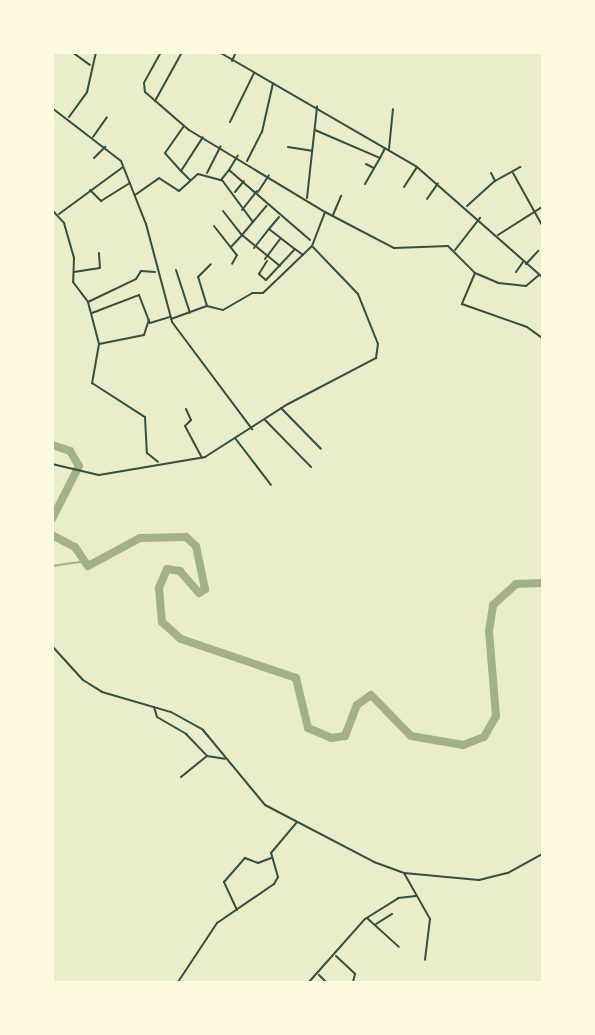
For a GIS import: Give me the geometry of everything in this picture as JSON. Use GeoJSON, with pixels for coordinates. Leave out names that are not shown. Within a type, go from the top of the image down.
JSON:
{"type":"FeatureCollection","features":[{"type":"Feature","properties":{"kind":"street"},"geometry":{"type":"LineString","coordinates":[[72,52],[90,65]]}},
{"type":"Feature","properties":{"kind":"street"},"geometry":{"type":"LineString","coordinates":[[69,118],[90,83],[90,65],[96,52]]}},
{"type":"Feature","properties":{"kind":"street"},"geometry":{"type":"LineString","coordinates":[[161,52],[143,88],[155,101],[184,126],[247,161],[307,198],[325,212],[394,248],[455,250],[475,273],[507,286],[526,286],[541,276],[467,206],[417,167],[219,52]]}},
{"type":"Feature","properties":{"kind":"street"},"geometry":{"type":"LineString","coordinates":[[155,101],[183,52]]}},
{"type":"Feature","properties":{"kind":"street"},"geometry":{"type":"LineString","coordinates":[[232,61],[236,52]]}},
{"type":"Feature","properties":{"kind":"street"},"geometry":{"type":"LineString","coordinates":[[230,122],[254,73]]}},
{"type":"Feature","properties":{"kind":"street"},"geometry":{"type":"LineString","coordinates":[[247,161],[262,132],[260,123],[273,82]]}},
{"type":"Feature","properties":{"kind":"street"},"geometry":{"type":"LineString","coordinates":[[307,198],[317,107]]}},
{"type":"Feature","properties":{"kind":"street"},"geometry":{"type":"LineString","coordinates":[[52,108],[69,118],[105,147],[123,167],[135,195],[155,272],[170,318],[252,429]]}},
{"type":"Feature","properties":{"kind":"street"},"geometry":{"type":"LineString","coordinates":[[389,149],[393,109]]}},
{"type":"Feature","properties":{"kind":"street"},"geometry":{"type":"LineString","coordinates":[[93,138],[107,117]]}},
{"type":"Feature","properties":{"kind":"street"},"geometry":{"type":"LineString","coordinates":[[184,126],[165,153],[190,180]]}},
{"type":"Feature","properties":{"kind":"street"},"geometry":{"type":"LineString","coordinates":[[315,130],[380,158]]}},
{"type":"Feature","properties":{"kind":"street"},"geometry":{"type":"LineString","coordinates":[[181,171],[203,137]]}},
{"type":"Feature","properties":{"kind":"street"},"geometry":{"type":"LineString","coordinates":[[135,195],[159,178],[179,191],[190,180],[207,172],[221,146]]}},
{"type":"Feature","properties":{"kind":"street"},"geometry":{"type":"LineString","coordinates":[[94,158],[105,147]]}},
{"type":"Feature","properties":{"kind":"street"},"geometry":{"type":"LineString","coordinates":[[288,147],[312,151]]}},
{"type":"Feature","properties":{"kind":"street"},"geometry":{"type":"LineString","coordinates":[[365,184],[385,147]]}},
{"type":"Feature","properties":{"kind":"street"},"geometry":{"type":"LineString","coordinates":[[222,180],[237,155]]}},
{"type":"Feature","properties":{"kind":"street"},"geometry":{"type":"LineString","coordinates":[[366,164],[374,168]]}},
{"type":"Feature","properties":{"kind":"street"},"geometry":{"type":"LineString","coordinates":[[59,213],[123,167]]}},
{"type":"Feature","properties":{"kind":"street"},"geometry":{"type":"LineString","coordinates":[[404,187],[417,167]]}},
{"type":"Feature","properties":{"kind":"street"},"geometry":{"type":"LineString","coordinates":[[467,206],[495,181],[513,173],[520,167]]}},
{"type":"Feature","properties":{"kind":"street"},"geometry":{"type":"LineString","coordinates":[[229,170],[258,192],[279,218],[310,240]]}},
{"type":"Feature","properties":{"kind":"street"},"geometry":{"type":"LineString","coordinates":[[207,172],[222,180],[235,192]]}},
{"type":"Feature","properties":{"kind":"street"},"geometry":{"type":"LineString","coordinates":[[490,173],[495,181]]}},
{"type":"Feature","properties":{"kind":"street"},"geometry":{"type":"LineString","coordinates":[[513,173],[542,225]]}},
{"type":"Feature","properties":{"kind":"street"},"geometry":{"type":"LineString","coordinates":[[242,210],[269,175]]}},
{"type":"Feature","properties":{"kind":"street"},"geometry":{"type":"LineString","coordinates":[[244,181],[232,199],[253,222]]}},
{"type":"Feature","properties":{"kind":"street"},"geometry":{"type":"LineString","coordinates":[[90,190],[101,201],[130,183]]}},
{"type":"Feature","properties":{"kind":"street"},"geometry":{"type":"LineString","coordinates":[[427,199],[438,183]]}},
{"type":"Feature","properties":{"kind":"street"},"geometry":{"type":"LineString","coordinates":[[333,215],[341,196]]}},
{"type":"Feature","properties":{"kind":"street"},"geometry":{"type":"LineString","coordinates":[[231,247],[267,206]]}},
{"type":"Feature","properties":{"kind":"street"},"geometry":{"type":"LineString","coordinates":[[498,236],[543,207]]}},
{"type":"Feature","properties":{"kind":"street"},"geometry":{"type":"LineString","coordinates":[[52,210],[59,213],[73,253],[73,272],[92,313],[99,344],[92,383],[145,417],[147,453],[158,462]]}},
{"type":"Feature","properties":{"kind":"street"},"geometry":{"type":"LineString","coordinates":[[223,211],[254,248],[280,266]]}},
{"type":"Feature","properties":{"kind":"street"},"geometry":{"type":"LineString","coordinates":[[149,320],[170,318],[207,306],[225,310],[252,293],[263,293],[312,246],[325,212]]}},
{"type":"Feature","properties":{"kind":"street"},"geometry":{"type":"LineString","coordinates":[[254,248],[279,218]]}},
{"type":"Feature","properties":{"kind":"street"},"geometry":{"type":"LineString","coordinates":[[455,250],[480,218]]}},
{"type":"Feature","properties":{"kind":"street"},"geometry":{"type":"LineString","coordinates":[[214,226],[237,257],[232,264]]}},
{"type":"Feature","properties":{"kind":"street"},"geometry":{"type":"LineString","coordinates":[[269,230],[303,255]]}},
{"type":"Feature","properties":{"kind":"street"},"geometry":{"type":"LineString","coordinates":[[281,238],[259,274],[265,280],[295,249]]}},
{"type":"Feature","properties":{"kind":"street"},"geometry":{"type":"LineString","coordinates":[[52,464],[84,474],[158,462],[202,458],[252,429],[281,408],[378,354],[358,294],[312,246]]}},
{"type":"Feature","properties":{"kind":"street"},"geometry":{"type":"LineString","coordinates":[[516,272],[538,251]]}},
{"type":"Feature","properties":{"kind":"street"},"geometry":{"type":"LineString","coordinates":[[73,272],[100,267],[99,253]]}},
{"type":"Feature","properties":{"kind":"street"},"geometry":{"type":"LineString","coordinates":[[207,306],[198,277],[211,264]]}},
{"type":"Feature","properties":{"kind":"street"},"geometry":{"type":"LineString","coordinates":[[176,270],[190,313]]}},
{"type":"Feature","properties":{"kind":"street"},"geometry":{"type":"LineString","coordinates":[[88,302],[136,279],[141,271],[155,272]]}},
{"type":"Feature","properties":{"kind":"street"},"geometry":{"type":"LineString","coordinates":[[475,273],[463,304],[527,327],[542,338]]}},
{"type":"Feature","properties":{"kind":"street"},"geometry":{"type":"LineString","coordinates":[[92,313],[139,295],[149,320],[144,335],[99,344]]}},
{"type":"Feature","properties":{"kind":"street"},"geometry":{"type":"LineString","coordinates":[[281,408],[321,449]]}},
{"type":"Feature","properties":{"kind":"street"},"geometry":{"type":"LineString","coordinates":[[186,409],[190,420],[184,426],[202,458]]}},
{"type":"Feature","properties":{"kind":"street"},"geometry":{"type":"LineString","coordinates":[[265,420],[311,467]]}},
{"type":"Feature","properties":{"kind":"street"},"geometry":{"type":"LineString","coordinates":[[235,438],[271,485]]}},
{"type":"Feature","properties":{"kind":"street"},"geometry":{"type":"LineString","coordinates":[[52,646],[90,686],[154,707],[203,730],[265,806],[404,873],[479,880],[508,873],[543,854]]}},
{"type":"Feature","properties":{"kind":"street"},"geometry":{"type":"LineString","coordinates":[[154,707],[157,717],[186,734],[207,756],[225,759]]}},
{"type":"Feature","properties":{"kind":"street"},"geometry":{"type":"LineString","coordinates":[[181,777],[207,756]]}},
{"type":"Feature","properties":{"kind":"street"},"geometry":{"type":"LineString","coordinates":[[237,911],[224,882],[245,858],[258,863],[271,858],[297,822]]}},
{"type":"Feature","properties":{"kind":"street"},"geometry":{"type":"LineString","coordinates":[[172,982],[176,981],[213,928],[277,880],[271,858]]}},
{"type":"Feature","properties":{"kind":"street"},"geometry":{"type":"LineString","coordinates":[[404,873],[430,920],[425,960]]}},
{"type":"Feature","properties":{"kind":"street"},"geometry":{"type":"LineString","coordinates":[[309,982],[319,975],[367,918],[398,898],[416,896]]}},
{"type":"Feature","properties":{"kind":"street"},"geometry":{"type":"LineString","coordinates":[[376,924],[392,914]]}},
{"type":"Feature","properties":{"kind":"street"},"geometry":{"type":"LineString","coordinates":[[367,918],[399,947]]}},
{"type":"Feature","properties":{"kind":"street"},"geometry":{"type":"LineString","coordinates":[[336,956],[355,974],[353,982]]}},
{"type":"Feature","properties":{"kind":"street"},"geometry":{"type":"LineString","coordinates":[[319,975],[326,982]]}},
{"type":"Feature","properties":{"kind":"waterway"},"geometry":{"type":"LineString","coordinates":[[52,445],[70,451],[79,466],[52,519]]}},
{"type":"Feature","properties":{"kind":"waterway"},"geometry":{"type":"LineString","coordinates":[[52,535],[75,547],[88,566],[140,538],[186,537],[196,546],[205,589],[199,593],[180,571],[167,569],[159,588],[162,622],[181,639],[296,678],[308,728],[331,738],[345,736],[357,705],[371,695],[411,736],[463,745],[484,737],[496,716],[489,631],[493,605],[516,584],[542,583]]}},
{"type":"Feature","properties":{"kind":"waterway"},"geometry":{"type":"LineString","coordinates":[[52,566],[82,562]]}}]}
